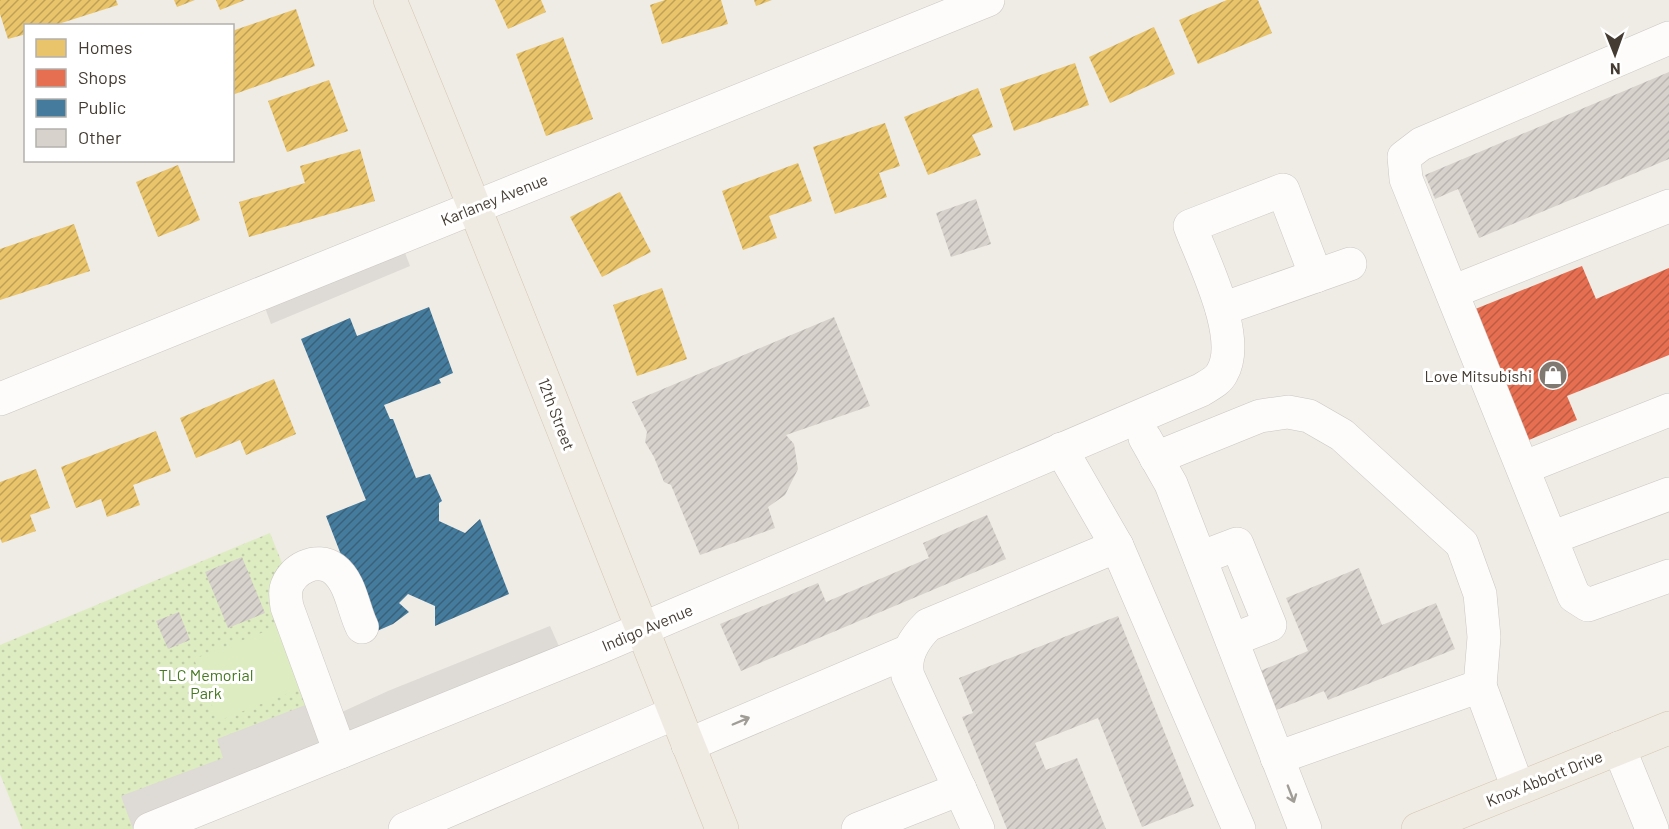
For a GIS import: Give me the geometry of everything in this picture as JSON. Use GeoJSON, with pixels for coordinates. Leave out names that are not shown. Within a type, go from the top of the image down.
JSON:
{"type":"FeatureCollection","features":[{"type":"Feature","properties":{"kind":"main road","name":"12th Street"},"geometry":{"type":"LineString","coordinates":[[390,0],[476,206],[641,629],[722,829]]}},
{"type":"Feature","properties":{"kind":"main road","name":"Knox Abbott Drive"},"geometry":{"type":"LineString","coordinates":[[1419,829],[1669,728]]}},
{"type":"Feature","properties":{"kind":"street","name":"Karlaney Avenue"},"geometry":{"type":"LineString","coordinates":[[0,399],[988,0]]}},
{"type":"Feature","properties":{"kind":"street"},"geometry":{"type":"LineString","coordinates":[[1669,38],[1420,144],[1404,157],[1406,179],[1574,596],[1588,605],[1669,576]]}},
{"type":"Feature","properties":{"kind":"street","name":"Indigo Avenue"},"geometry":{"type":"LineString","coordinates":[[150,829],[641,629],[1201,390],[1221,375],[1225,367],[1229,342],[1222,309],[1190,226],[1283,190],[1317,276]]}},
{"type":"Feature","properties":{"kind":"street"},"geometry":{"type":"LineString","coordinates":[[1452,292],[1669,206]]}},
{"type":"Feature","properties":{"kind":"street"},"geometry":{"type":"LineString","coordinates":[[1222,309],[1350,264]]}},
{"type":"Feature","properties":{"kind":"street"},"geometry":{"type":"LineString","coordinates":[[1523,468],[1669,410]]}},
{"type":"Feature","properties":{"kind":"street"},"geometry":{"type":"LineString","coordinates":[[1156,458],[1260,416],[1288,412],[1310,416],[1342,435],[1462,544],[1480,594],[1484,637],[1480,686],[1518,788]]}},
{"type":"Feature","properties":{"kind":"street"},"geometry":{"type":"LineString","coordinates":[[1137,417],[1156,458],[1172,484],[1305,829]]}},
{"type":"Feature","properties":{"kind":"street"},"geometry":{"type":"LineString","coordinates":[[1061,449],[1117,546],[1239,829]]}},
{"type":"Feature","properties":{"kind":"street"},"geometry":{"type":"LineString","coordinates":[[1551,538],[1669,494]]}},
{"type":"Feature","properties":{"kind":"street"},"geometry":{"type":"LineString","coordinates":[[978,829],[908,676],[906,668],[909,651],[928,625],[1117,546]]}},
{"type":"Feature","properties":{"kind":"street"},"geometry":{"type":"LineString","coordinates":[[340,752],[287,607],[286,588],[292,577],[299,569],[310,565],[322,563],[333,568],[347,588],[362,627]]}},
{"type":"Feature","properties":{"kind":"street"},"geometry":{"type":"LineString","coordinates":[[688,745],[909,651]]}},
{"type":"Feature","properties":{"kind":"street"},"geometry":{"type":"LineString","coordinates":[[1277,758],[1480,686]]}},
{"type":"Feature","properties":{"kind":"street"},"geometry":{"type":"LineString","coordinates":[[405,829],[675,713]]}},
{"type":"Feature","properties":{"kind":"street"},"geometry":{"type":"LineString","coordinates":[[1619,748],[1652,829]]}},
{"type":"Feature","properties":{"kind":"street"},"geometry":{"type":"LineString","coordinates":[[858,829],[960,789]]}},
{"type":"Feature","properties":{"kind":"green space","name":"TLC Memorial Park"},"geometry":{"type":"Polygon","coordinates":[[[270,533],[355,746],[150,829],[22,829],[0,774],[0,645],[270,533]]]}},
{"type":"Feature","properties":{"kind":"green space"},"geometry":{"type":"Polygon","coordinates":[[[282,625],[307,686],[218,721],[194,659],[282,625]]]}},
{"type":"Feature","properties":{"kind":"shaded area"},"geometry":{"type":"Polygon","coordinates":[[[399,237],[410,266],[271,324],[260,294],[399,237]]]}},
{"type":"Feature","properties":{"kind":"shaded area"},"geometry":{"type":"Polygon","coordinates":[[[550,626],[565,660],[150,829],[133,829],[121,796],[223,758],[217,739],[334,694],[342,712],[388,691],[550,626]]]}},
{"type":"Feature","properties":{"kind":"building: Homes"},"geometry":{"type":"Polygon","coordinates":[[[0,0],[116,0],[118,5],[58,24],[24,24],[24,35],[8,39],[0,14],[0,0]]]}},
{"type":"Feature","properties":{"kind":"building: Homes"},"geometry":{"type":"Polygon","coordinates":[[[174,0],[195,0],[177,7],[174,0]]]}},
{"type":"Feature","properties":{"kind":"building: Homes"},"geometry":{"type":"Polygon","coordinates":[[[216,0],[245,0],[220,10],[216,0]]]}},
{"type":"Feature","properties":{"kind":"building: Homes"},"geometry":{"type":"Polygon","coordinates":[[[495,0],[541,0],[546,12],[508,29],[495,0]]]}},
{"type":"Feature","properties":{"kind":"building: Homes"},"geometry":{"type":"Polygon","coordinates":[[[665,0],[721,0],[728,24],[662,44],[650,5],[665,0]]]}},
{"type":"Feature","properties":{"kind":"building: Homes"},"geometry":{"type":"Polygon","coordinates":[[[754,0],[772,0],[756,6],[754,0]]]}},
{"type":"Feature","properties":{"kind":"building: Homes"},"geometry":{"type":"Polygon","coordinates":[[[1227,0],[1258,0],[1272,33],[1198,64],[1179,20],[1227,0]]]}},
{"type":"Feature","properties":{"kind":"building: Homes"},"geometry":{"type":"Polygon","coordinates":[[[296,9],[315,66],[234,94],[234,30],[296,9]]]}},
{"type":"Feature","properties":{"kind":"building: Homes"},"geometry":{"type":"Polygon","coordinates":[[[1154,27],[1175,74],[1110,103],[1089,57],[1154,27]]]}},
{"type":"Feature","properties":{"kind":"building: Homes"},"geometry":{"type":"Polygon","coordinates":[[[563,37],[593,119],[546,136],[516,54],[563,37]]]}},
{"type":"Feature","properties":{"kind":"building: Homes"},"geometry":{"type":"Polygon","coordinates":[[[1075,63],[1089,105],[1014,131],[1000,89],[1075,63]]]}},
{"type":"Feature","properties":{"kind":"building: Homes"},"geometry":{"type":"Polygon","coordinates":[[[329,80],[348,131],[287,152],[268,101],[329,80]]]}},
{"type":"Feature","properties":{"kind":"building: Homes"},"geometry":{"type":"Polygon","coordinates":[[[978,88],[993,127],[972,135],[981,155],[928,175],[904,117],[978,88]]]}},
{"type":"Feature","properties":{"kind":"building: Homes"},"geometry":{"type":"Polygon","coordinates":[[[885,123],[900,166],[879,173],[887,197],[835,214],[813,147],[885,123]]]}},
{"type":"Feature","properties":{"kind":"building: Homes"},"geometry":{"type":"Polygon","coordinates":[[[360,149],[375,201],[249,237],[239,202],[305,183],[300,166],[360,149]]]}},
{"type":"Feature","properties":{"kind":"building: Homes"},"geometry":{"type":"Polygon","coordinates":[[[798,163],[812,201],[769,216],[777,238],[743,250],[722,191],[798,163]]]}},
{"type":"Feature","properties":{"kind":"building: Homes"},"geometry":{"type":"Polygon","coordinates":[[[178,165],[200,220],[158,237],[136,182],[178,165]]]}},
{"type":"Feature","properties":{"kind":"building: Homes"},"geometry":{"type":"Polygon","coordinates":[[[620,192],[651,252],[602,277],[570,217],[620,192]]]}},
{"type":"Feature","properties":{"kind":"building: Homes"},"geometry":{"type":"Polygon","coordinates":[[[74,224],[90,271],[0,300],[0,249],[74,224]]]}},
{"type":"Feature","properties":{"kind":"building: Homes"},"geometry":{"type":"Polygon","coordinates":[[[662,288],[687,359],[637,376],[613,305],[662,288]]]}},
{"type":"Feature","properties":{"kind":"building: Homes"},"geometry":{"type":"Polygon","coordinates":[[[274,379],[296,434],[246,455],[240,440],[196,458],[180,418],[274,379]]]}},
{"type":"Feature","properties":{"kind":"building: Homes"},"geometry":{"type":"Polygon","coordinates":[[[156,431],[171,471],[133,485],[140,505],[107,517],[101,499],[76,508],[61,467],[156,431]]]}},
{"type":"Feature","properties":{"kind":"building: Homes"},"geometry":{"type":"Polygon","coordinates":[[[36,469],[50,508],[30,515],[36,531],[2,543],[0,538],[0,482],[36,469]]]}},
{"type":"Feature","properties":{"kind":"building: Shops","name":"Love Mitsubishi"},"geometry":{"type":"Polygon","coordinates":[[[1582,266],[1596,299],[1669,268],[1669,355],[1567,396],[1577,420],[1517,445],[1463,314],[1582,266]]]}},
{"type":"Feature","properties":{"kind":"building: Public"},"geometry":{"type":"Polygon","coordinates":[[[429,307],[453,373],[439,379],[441,383],[384,405],[390,419],[393,419],[416,478],[430,474],[442,501],[439,503],[439,521],[465,533],[480,519],[509,594],[435,626],[435,606],[408,594],[399,603],[409,612],[393,624],[361,638],[364,614],[326,516],[366,500],[301,339],[350,318],[357,336],[429,307]]]}},
{"type":"Feature","properties":{"kind":"building: Other"},"geometry":{"type":"Polygon","coordinates":[[[1669,72],[1669,159],[1479,238],[1458,189],[1435,199],[1425,175],[1669,72]]]}},
{"type":"Feature","properties":{"kind":"building: Other"},"geometry":{"type":"Polygon","coordinates":[[[976,199],[991,244],[951,257],[936,213],[976,199]]]}},
{"type":"Feature","properties":{"kind":"building: Other"},"geometry":{"type":"Polygon","coordinates":[[[834,317],[870,406],[786,435],[794,444],[798,469],[785,495],[768,507],[775,528],[700,555],[671,485],[664,482],[645,442],[647,432],[632,402],[834,317]]]}},
{"type":"Feature","properties":{"kind":"building: Other"},"geometry":{"type":"Polygon","coordinates":[[[987,515],[1006,559],[741,671],[720,624],[818,583],[826,602],[929,558],[923,543],[987,515]]]}},
{"type":"Feature","properties":{"kind":"building: Other"},"geometry":{"type":"Polygon","coordinates":[[[242,557],[265,613],[228,628],[205,572],[242,557]]]}},
{"type":"Feature","properties":{"kind":"building: Other"},"geometry":{"type":"Polygon","coordinates":[[[1359,568],[1382,625],[1436,603],[1455,649],[1328,700],[1324,691],[1269,713],[1253,674],[1308,651],[1286,598],[1359,568]]]}},
{"type":"Feature","properties":{"kind":"building: Other"},"geometry":{"type":"Polygon","coordinates":[[[179,612],[190,640],[168,649],[156,621],[179,612]]]}},
{"type":"Feature","properties":{"kind":"building: Other"},"geometry":{"type":"Polygon","coordinates":[[[1118,616],[1194,806],[1142,827],[1098,718],[1035,743],[1046,770],[1077,758],[1106,829],[1007,829],[962,717],[973,713],[959,678],[1118,616]]]}},
{"type":"Feature","properties":{"kind":"place","name":"Love Mitsubishi"},"geometry":{"type":"Point","coordinates":[1553,375]}}]}
